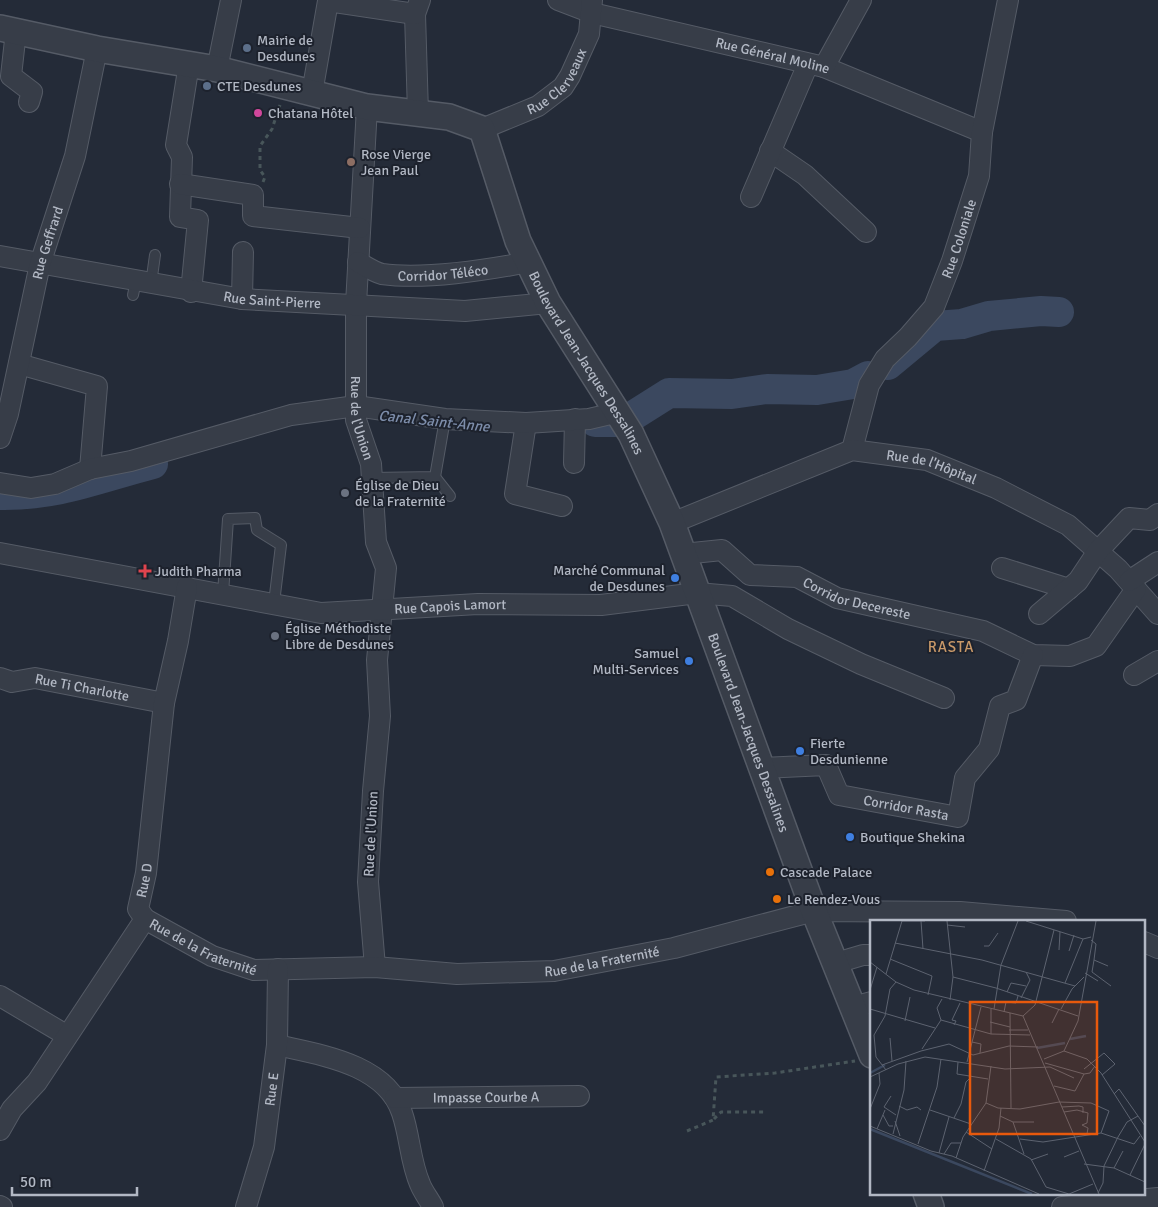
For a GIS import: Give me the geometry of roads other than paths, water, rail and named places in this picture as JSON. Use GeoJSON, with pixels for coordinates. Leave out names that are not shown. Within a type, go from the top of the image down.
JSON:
{"type":"FeatureCollection","features":[{"type":"Feature","properties":{"kind":"street"},"geometry":{"type":"LineString","coordinates":[[217,69],[231,0]]}},
{"type":"Feature","properties":{"kind":"street","name":"Rue Général Moline"},"geometry":{"type":"LineString","coordinates":[[558,0],[592,6],[816,66],[982,132]]}},
{"type":"Feature","properties":{"kind":"street"},"geometry":{"type":"LineString","coordinates":[[751,197],[770,151],[816,66],[861,0]]}},
{"type":"Feature","properties":{"kind":"street","name":"Rue Coloniale"},"geometry":{"type":"LineString","coordinates":[[852,450],[869,385],[885,359],[908,338],[934,307],[952,261],[979,176],[982,132],[1008,0]]}},
{"type":"Feature","properties":{"kind":"street"},"geometry":{"type":"LineString","coordinates":[[312,93],[328,1],[417,7],[418,113]]}},
{"type":"Feature","properties":{"kind":"street","name":"Rue Clerveaux"},"geometry":{"type":"LineString","coordinates":[[482,129],[538,106],[563,87],[589,34],[592,6]]}},
{"type":"Feature","properties":{"kind":"street"},"geometry":{"type":"LineString","coordinates":[[29,102],[32,92],[11,76],[8,30],[217,69],[367,107],[449,117],[482,129]]}},
{"type":"Feature","properties":{"kind":"street","name":"Rue Geffrard"},"geometry":{"type":"LineString","coordinates":[[0,438],[8,414],[40,264],[75,156],[97,48]]}},
{"type":"Feature","properties":{"kind":"street"},"geometry":{"type":"LineString","coordinates":[[189,64],[176,145],[182,157],[192,190],[180,217],[198,220],[191,292]]}},
{"type":"Feature","properties":{"kind":"street","name":"Rue de l'Union"},"geometry":{"type":"LineString","coordinates":[[367,107],[356,304],[356,412],[371,464],[376,542],[386,568],[377,660],[380,716],[373,791],[368,882],[375,967]]}},
{"type":"Feature","properties":{"kind":"street","name":"Boulevard Jean-Jacques Dessalines"},"geometry":{"type":"LineString","coordinates":[[482,129],[518,241],[548,303],[624,421],[672,523],[814,911],[836,963],[862,1005],[865,1058]]}},
{"type":"Feature","properties":{"kind":"street"},"geometry":{"type":"LineString","coordinates":[[770,151],[805,175],[866,232]]}},
{"type":"Feature","properties":{"kind":"street"},"geometry":{"type":"LineString","coordinates":[[192,190],[253,195],[253,216],[360,228]]}},
{"type":"Feature","properties":{"kind":"street"},"geometry":{"type":"LineString","coordinates":[[242,299],[243,252]]}},
{"type":"Feature","properties":{"kind":"street","name":"Rue Saint-Pierre"},"geometry":{"type":"LineString","coordinates":[[0,256],[140,286],[242,299],[466,311],[548,303]]}},
{"type":"Feature","properties":{"kind":"street","name":"Corridor Téléco"},"geometry":{"type":"LineString","coordinates":[[358,262],[380,274],[407,275],[473,272],[529,262]]}},
{"type":"Feature","properties":{"kind":"street"},"geometry":{"type":"LineString","coordinates":[[19,364],[97,386],[90,469]]}},
{"type":"Feature","properties":{"kind":"street"},"geometry":{"type":"LineString","coordinates":[[0,483],[31,488],[55,484],[90,469],[131,461],[291,415],[356,412],[526,423],[574,419],[624,421]]}},
{"type":"Feature","properties":{"kind":"street"},"geometry":{"type":"LineString","coordinates":[[574,419],[574,463]]}},
{"type":"Feature","properties":{"kind":"street"},"geometry":{"type":"LineString","coordinates":[[526,423],[515,494],[562,506]]}},
{"type":"Feature","properties":{"kind":"street","name":"Rue de l'Hôpital"},"geometry":{"type":"LineString","coordinates":[[672,523],[852,450],[927,460],[996,488],[1068,525],[1098,551],[1158,614]]}},
{"type":"Feature","properties":{"kind":"street"},"geometry":{"type":"LineString","coordinates":[[1039,614],[1078,581],[1098,551],[1129,518],[1150,520],[1158,514]]}},
{"type":"Feature","properties":{"kind":"street","name":"Corridor Decereste"},"geometry":{"type":"LineString","coordinates":[[683,554],[722,550],[750,575],[797,577],[837,598],[983,631],[1033,655]]}},
{"type":"Feature","properties":{"kind":"street","name":"Rue Capois Lamort"},"geometry":{"type":"LineString","coordinates":[[0,553],[321,613],[478,604],[601,605],[697,593],[732,596],[788,629],[861,664],[944,698]]}},
{"type":"Feature","properties":{"kind":"street"},"geometry":{"type":"LineString","coordinates":[[1033,655],[1070,656],[1096,646],[1132,585],[1158,562]]}},
{"type":"Feature","properties":{"kind":"street"},"geometry":{"type":"LineString","coordinates":[[1002,568],[1069,589]]}},
{"type":"Feature","properties":{"kind":"street","name":"Rue D"},"geometry":{"type":"LineString","coordinates":[[144,919],[138,908],[146,873],[164,703],[178,641],[187,587]]}},
{"type":"Feature","properties":{"kind":"street","name":"Corridor Rasta"},"geometry":{"type":"LineString","coordinates":[[762,768],[826,765],[839,795],[958,817],[965,778],[989,749],[1000,706],[1016,700],[1033,655]]}},
{"type":"Feature","properties":{"kind":"street"},"geometry":{"type":"LineString","coordinates":[[1134,675],[1158,661]]}},
{"type":"Feature","properties":{"kind":"street","name":"Rue Ti Charlotte"},"geometry":{"type":"LineString","coordinates":[[4,684],[35,678],[164,703]]}},
{"type":"Feature","properties":{"kind":"street","name":"Rue de la Fraternité"},"geometry":{"type":"LineString","coordinates":[[144,919],[212,956],[254,970],[375,967],[457,974],[554,971],[674,948],[814,911],[960,912],[1054,920]]}},
{"type":"Feature","properties":{"kind":"street"},"geometry":{"type":"LineString","coordinates":[[0,1130],[6,1107],[37,1082],[66,1035],[92,1001],[144,919]]}},
{"type":"Feature","properties":{"kind":"street"},"geometry":{"type":"LineString","coordinates":[[1146,943],[1158,948]]}},
{"type":"Feature","properties":{"kind":"street"},"geometry":{"type":"LineString","coordinates":[[836,963],[863,955],[870,955]]}},
{"type":"Feature","properties":{"kind":"street","name":"Rue E"},"geometry":{"type":"LineString","coordinates":[[246,1207],[264,1146],[277,1045],[278,969]]}},
{"type":"Feature","properties":{"kind":"street"},"geometry":{"type":"LineString","coordinates":[[0,996],[66,1035]]}},
{"type":"Feature","properties":{"kind":"street"},"geometry":{"type":"LineString","coordinates":[[277,1045],[336,1059],[366,1072],[392,1092],[402,1113],[420,1184],[433,1207]]}},
{"type":"Feature","properties":{"kind":"street","name":"Impasse Courbe A"},"geometry":{"type":"LineString","coordinates":[[395,1098],[579,1096]]}},
{"type":"Feature","properties":{"kind":"street"},"geometry":{"type":"LineString","coordinates":[[926,1194],[931,1207]]}},
{"type":"Feature","properties":{"kind":"street"},"geometry":{"type":"LineString","coordinates":[[1066,1194],[1063,1207],[1158,1198]]}},
{"type":"Feature","properties":{"kind":"lane"},"geometry":{"type":"LineString","coordinates":[[140,286],[155,255]]}},
{"type":"Feature","properties":{"kind":"lane"},"geometry":{"type":"LineString","coordinates":[[445,419],[435,477],[450,496]]}},
{"type":"Feature","properties":{"kind":"lane"},"geometry":{"type":"LineString","coordinates":[[371,478],[435,477]]}},
{"type":"Feature","properties":{"kind":"lane"},"geometry":{"type":"LineString","coordinates":[[223,594],[228,518],[255,518],[257,530],[281,545],[274,604]]}},
{"type":"Feature","properties":{"kind":"waterway","name":"Canal Saint-Anne"},"geometry":{"type":"LineString","coordinates":[[888,365],[935,326],[962,324],[989,316],[1041,311],[1059,312]]}},
{"type":"Feature","properties":{"kind":"waterway","name":"Canal Saint-Anne"},"geometry":{"type":"LineString","coordinates":[[595,422],[623,422],[669,393],[732,394],[767,389],[817,390],[853,384],[868,376]]}},
{"type":"Feature","properties":{"kind":"waterway","name":"Canal Saint-Anne"},"geometry":{"type":"LineString","coordinates":[[0,495],[41,493],[153,464]]}},
{"type":"Feature","properties":{"kind":"place","name":"Mairie de Desdunes"},"geometry":{"type":"Point","coordinates":[247,48]}},
{"type":"Feature","properties":{"kind":"place","name":"CTE Desdunes"},"geometry":{"type":"Point","coordinates":[207,86]}},
{"type":"Feature","properties":{"kind":"place","name":"Chatana Hôtel"},"geometry":{"type":"Point","coordinates":[258,113]}},
{"type":"Feature","properties":{"kind":"place","name":"Rose Vierge Jean Paul"},"geometry":{"type":"Point","coordinates":[351,162]}},
{"type":"Feature","properties":{"kind":"place","name":"Église de Dieu de la Fraternité"},"geometry":{"type":"Point","coordinates":[345,493]}},
{"type":"Feature","properties":{"kind":"place","name":"Judith Pharma"},"geometry":{"type":"Point","coordinates":[145,571]}},
{"type":"Feature","properties":{"kind":"place","name":"Marché Communal de Desdunes"},"geometry":{"type":"Point","coordinates":[675,578]}},
{"type":"Feature","properties":{"kind":"place","name":"Église Méthodiste Libre de Desdunes"},"geometry":{"type":"Point","coordinates":[275,636]}},
{"type":"Feature","properties":{"kind":"place","name":"Samuel Multi-Services"},"geometry":{"type":"Point","coordinates":[689,661]}},
{"type":"Feature","properties":{"kind":"place","name":"Fierte Desdunienne"},"geometry":{"type":"Point","coordinates":[800,751]}},
{"type":"Feature","properties":{"kind":"place","name":"Boutique Shekina"},"geometry":{"type":"Point","coordinates":[850,837]}},
{"type":"Feature","properties":{"kind":"place","name":"Cascade Palace"},"geometry":{"type":"Point","coordinates":[770,872]}},
{"type":"Feature","properties":{"kind":"place","name":"Le Rendez-Vous"},"geometry":{"type":"Point","coordinates":[777,899]}},
{"type":"Feature","properties":{"kind":"district","name":"RASTA"},"geometry":{"type":"Point","coordinates":[951,647]}}]}
